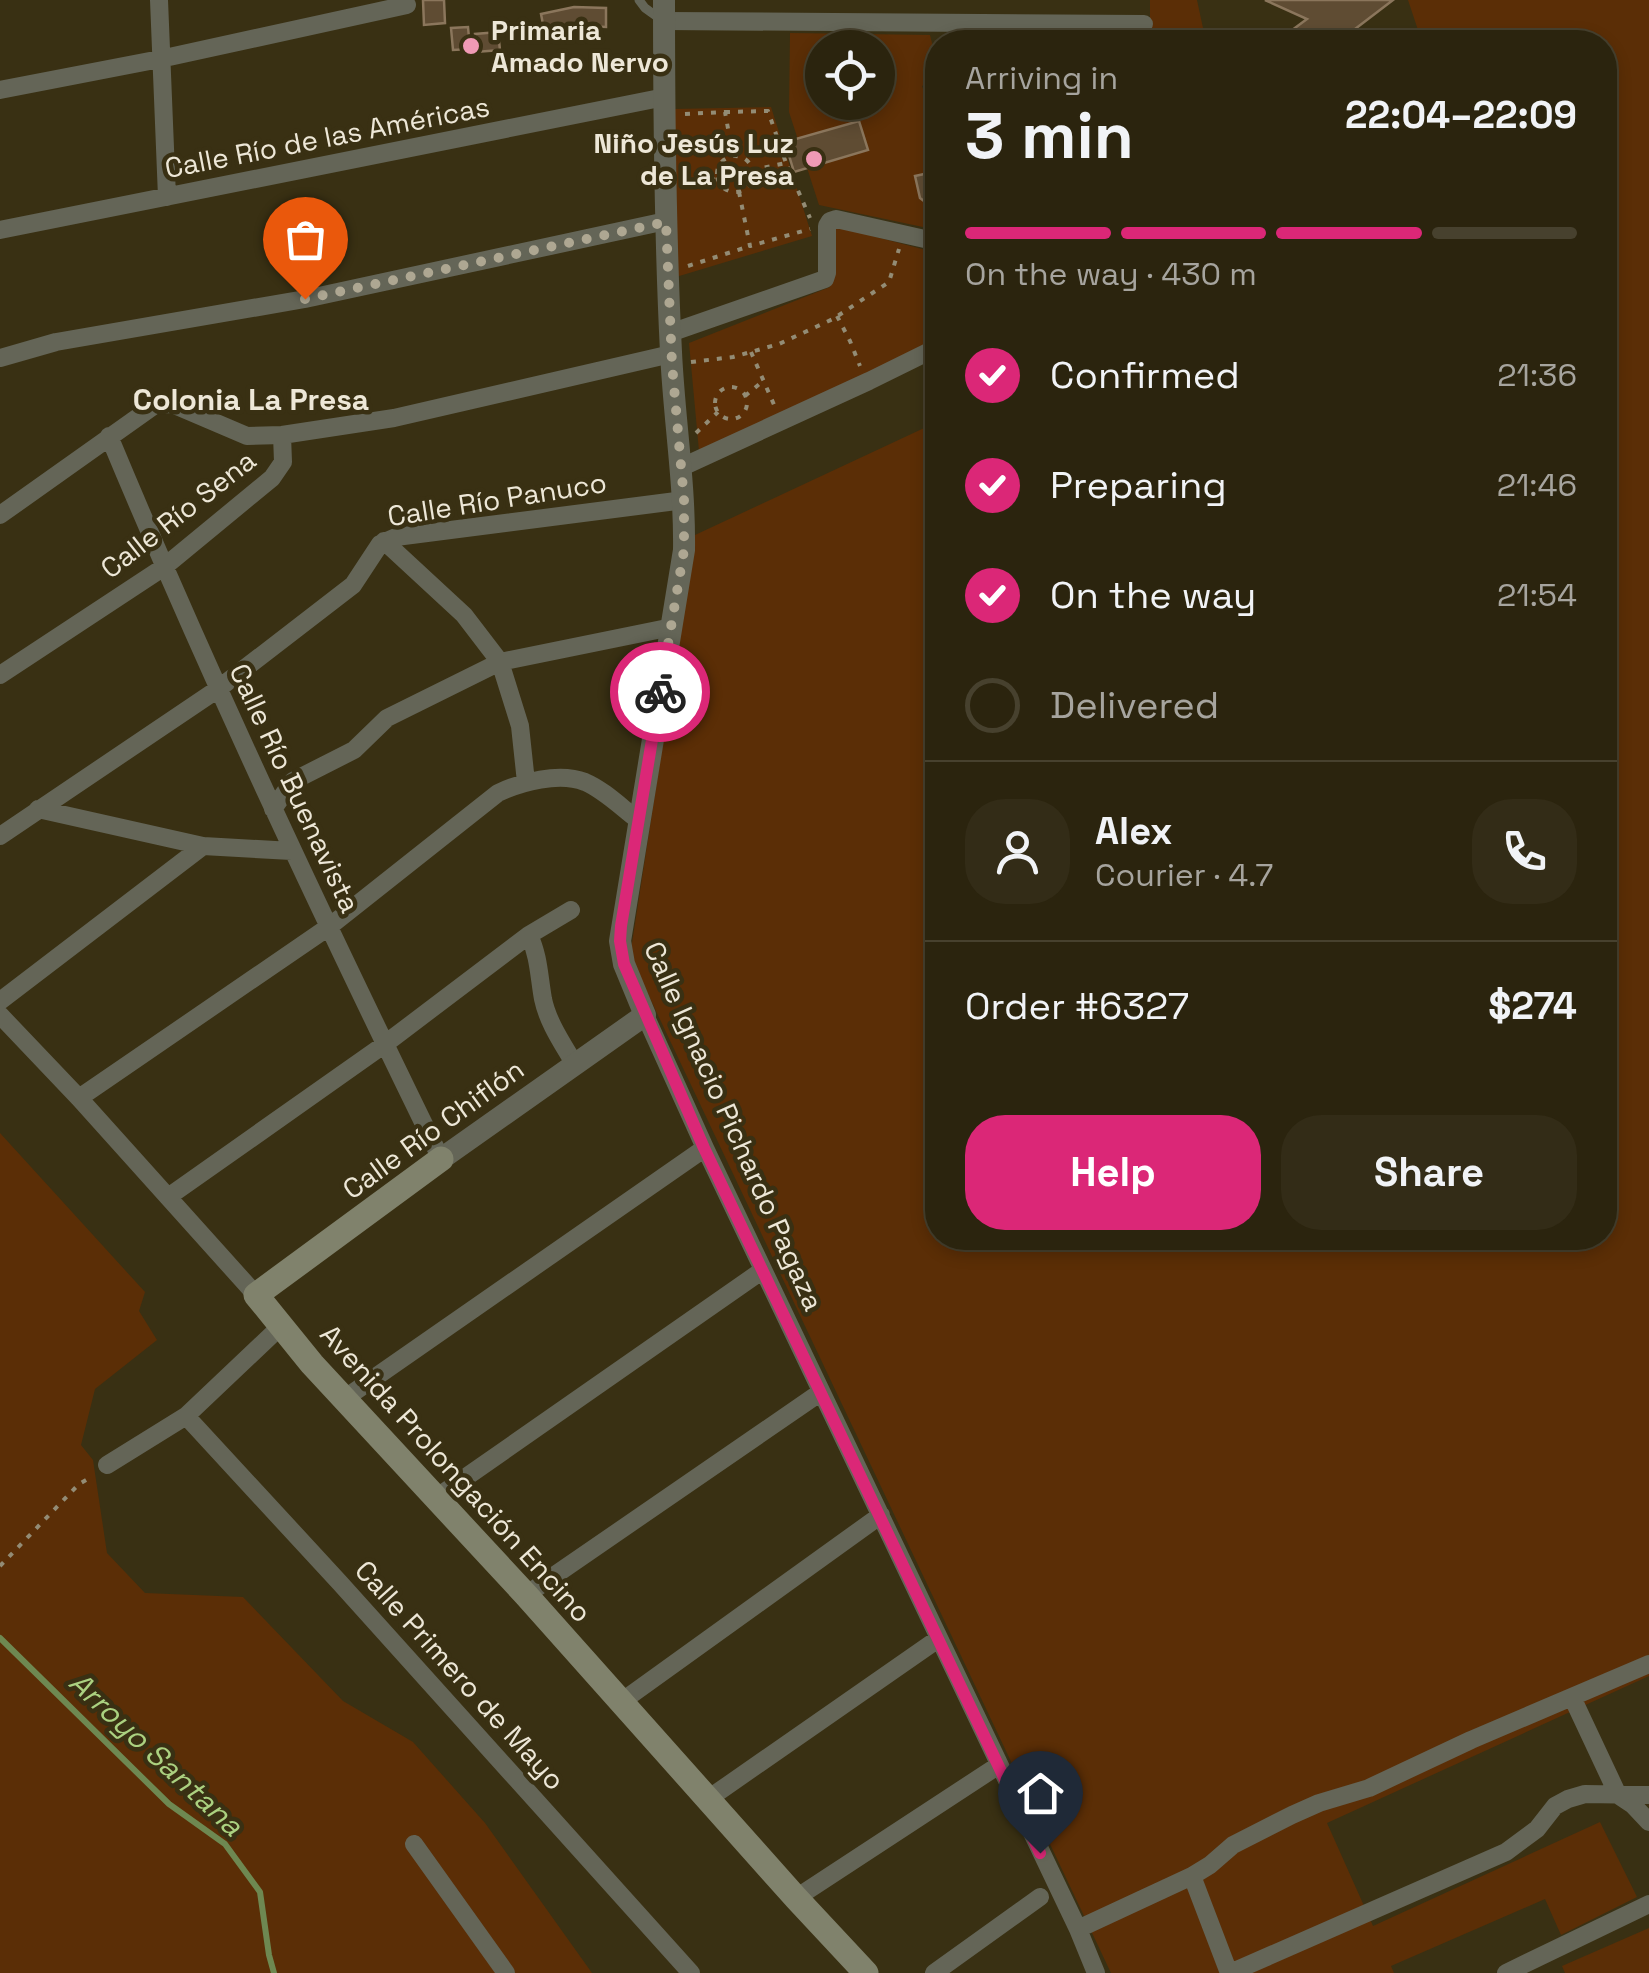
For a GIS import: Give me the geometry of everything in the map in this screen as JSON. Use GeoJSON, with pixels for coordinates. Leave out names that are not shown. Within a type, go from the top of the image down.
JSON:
{"type":"FeatureCollection","features":[{"type":"Feature","properties":{"kind":"main road","name":"Calle Río Chiflón"},"geometry":{"type":"LineString","coordinates":[[256,1295],[441,1159]]}},
{"type":"Feature","properties":{"kind":"main road","name":"Avenida Prolongación Encino"},"geometry":{"type":"LineString","coordinates":[[256,1295],[344,1399],[526,1594],[866,1973]]}},
{"type":"Feature","properties":{"kind":"street"},"geometry":{"type":"LineString","coordinates":[[159,0],[167,197]]}},
{"type":"Feature","properties":{"kind":"street"},"geometry":{"type":"LineString","coordinates":[[0,90],[407,4]]}},
{"type":"Feature","properties":{"kind":"street"},"geometry":{"type":"LineString","coordinates":[[664,10],[1144,24]]}},
{"type":"Feature","properties":{"kind":"street","name":"Calle Ignacio Pichardo Pagaza"},"geometry":{"type":"LineString","coordinates":[[664,10],[666,222],[684,550],[620,941],[624,964],[704,1148],[1096,1973]]}},
{"type":"Feature","properties":{"kind":"street","name":"Calle Río de las Américas"},"geometry":{"type":"LineString","coordinates":[[0,230],[665,97]]}},
{"type":"Feature","properties":{"kind":"street","name":"Calle Río Sena"},"geometry":{"type":"LineString","coordinates":[[0,674],[164,567],[272,478],[283,462],[282,435],[394,418],[671,350],[822,281],[827,273],[830,220],[904,234]]}},
{"type":"Feature","properties":{"kind":"street"},"geometry":{"type":"LineString","coordinates":[[0,358],[56,342],[305,299],[666,222]]}},
{"type":"Feature","properties":{"kind":"street"},"geometry":{"type":"LineString","coordinates":[[904,234],[925,239]]}},
{"type":"Feature","properties":{"kind":"street"},"geometry":{"type":"LineString","coordinates":[[682,466],[925,354]]}},
{"type":"Feature","properties":{"kind":"street"},"geometry":{"type":"LineString","coordinates":[[0,516],[147,409],[163,404],[172,404],[247,436],[282,435]]}},
{"type":"Feature","properties":{"kind":"street","name":"Calle Río Buenavista"},"geometry":{"type":"LineString","coordinates":[[109,436],[273,810],[441,1159]]}},
{"type":"Feature","properties":{"kind":"street","name":"Calle Río Panuco"},"geometry":{"type":"LineString","coordinates":[[0,836],[218,689],[352,585],[384,541],[684,500]]}},
{"type":"Feature","properties":{"kind":"street"},"geometry":{"type":"LineString","coordinates":[[384,541],[464,615],[500,662],[520,726],[526,782]]}},
{"type":"Feature","properties":{"kind":"street"},"geometry":{"type":"LineString","coordinates":[[273,810],[293,781],[354,750],[387,718],[500,662],[672,628]]}},
{"type":"Feature","properties":{"kind":"street"},"geometry":{"type":"LineString","coordinates":[[79,1098],[330,926],[498,793],[526,782],[577,780],[638,820]]}},
{"type":"Feature","properties":{"kind":"street"},"geometry":{"type":"LineString","coordinates":[[38,809],[203,846],[292,851]]}},
{"type":"Feature","properties":{"kind":"street"},"geometry":{"type":"LineString","coordinates":[[0,1001],[203,846]]}},
{"type":"Feature","properties":{"kind":"street"},"geometry":{"type":"LineString","coordinates":[[168,1197],[385,1044],[529,936],[571,910]]}},
{"type":"Feature","properties":{"kind":"street"},"geometry":{"type":"LineString","coordinates":[[529,936],[536,950],[550,1021],[575,1064]]}},
{"type":"Feature","properties":{"kind":"street","name":"Calle Río Chiflón"},"geometry":{"type":"LineString","coordinates":[[441,1159],[645,1014]]}},
{"type":"Feature","properties":{"kind":"street","name":"Avenida Prolongación Encino"},"geometry":{"type":"LineString","coordinates":[[0,1015],[256,1295]]}},
{"type":"Feature","properties":{"kind":"street"},"geometry":{"type":"LineString","coordinates":[[344,1399],[704,1148]]}},
{"type":"Feature","properties":{"kind":"street"},"geometry":{"type":"LineString","coordinates":[[436,1498],[763,1270]]}},
{"type":"Feature","properties":{"kind":"street"},"geometry":{"type":"LineString","coordinates":[[107,1465],[186,1416],[282,1326]]}},
{"type":"Feature","properties":{"kind":"street"},"geometry":{"type":"LineString","coordinates":[[526,1594],[821,1392]]}},
{"type":"Feature","properties":{"kind":"street","name":"Calle Primero de Mayo"},"geometry":{"type":"LineString","coordinates":[[186,1416],[691,1973]]}},
{"type":"Feature","properties":{"kind":"street"},"geometry":{"type":"LineString","coordinates":[[622,1702],[881,1515]]}},
{"type":"Feature","properties":{"kind":"street"},"geometry":{"type":"LineString","coordinates":[[708,1799],[938,1640]]}},
{"type":"Feature","properties":{"kind":"street"},"geometry":{"type":"LineString","coordinates":[[1078,1929],[1192,1876],[1233,1845],[1292,1815],[1369,1788],[1649,1664]]}},
{"type":"Feature","properties":{"kind":"street"},"geometry":{"type":"LineString","coordinates":[[1572,1697],[1618,1794],[1649,1822]]}},
{"type":"Feature","properties":{"kind":"street"},"geometry":{"type":"LineString","coordinates":[[796,1898],[999,1765]]}},
{"type":"Feature","properties":{"kind":"street"},"geometry":{"type":"LineString","coordinates":[[1192,1876],[1230,1973],[1506,1852],[1538,1829],[1555,1806],[1568,1799],[1586,1794],[1649,1795]]}},
{"type":"Feature","properties":{"kind":"street"},"geometry":{"type":"LineString","coordinates":[[414,1844],[506,1973]]}},
{"type":"Feature","properties":{"kind":"street"},"geometry":{"type":"LineString","coordinates":[[934,1973],[1040,1897]]}},
{"type":"Feature","properties":{"kind":"street"},"geometry":{"type":"LineString","coordinates":[[1506,1973],[1649,1904]]}},
{"type":"Feature","properties":{"kind":"lane"},"geometry":{"type":"LineString","coordinates":[[639,0],[645,8],[664,10]]}},
{"type":"Feature","properties":{"kind":"path"},"geometry":{"type":"LineString","coordinates":[[682,268],[814,227],[768,111],[684,112]]}},
{"type":"Feature","properties":{"kind":"path"},"geometry":{"type":"LineString","coordinates":[[725,112],[734,156]]}},
{"type":"Feature","properties":{"kind":"path"},"geometry":{"type":"LineString","coordinates":[[734,156],[746,160],[752,170],[752,181],[739,192],[723,188],[716,173],[721,162],[734,156]]}},
{"type":"Feature","properties":{"kind":"path"},"geometry":{"type":"LineString","coordinates":[[752,170],[786,162]]}},
{"type":"Feature","properties":{"kind":"path"},"geometry":{"type":"LineString","coordinates":[[666,186],[717,178]]}},
{"type":"Feature","properties":{"kind":"path"},"geometry":{"type":"LineString","coordinates":[[739,192],[750,246]]}},
{"type":"Feature","properties":{"kind":"path"},"geometry":{"type":"LineString","coordinates":[[671,350],[733,357],[779,344],[837,316],[889,282],[904,234]]}},
{"type":"Feature","properties":{"kind":"path"},"geometry":{"type":"LineString","coordinates":[[837,316],[868,382]]}},
{"type":"Feature","properties":{"kind":"path"},"geometry":{"type":"LineString","coordinates":[[751,352],[782,422]]}},
{"type":"Feature","properties":{"kind":"path"},"geometry":{"type":"LineString","coordinates":[[745,396],[763,382]]}},
{"type":"Feature","properties":{"kind":"path"},"geometry":{"type":"LineString","coordinates":[[728,388],[738,389],[745,396],[744,412],[736,418],[726,418],[716,407],[719,393],[728,388]]}},
{"type":"Feature","properties":{"kind":"path"},"geometry":{"type":"LineString","coordinates":[[0,1566],[79,1484],[107,1465]]}},
{"type":"Feature","properties":{"kind":"shaded area"},"geometry":{"type":"Polygon","coordinates":[[[1150,0],[1197,0],[1203,30],[1150,30],[1150,0]]]}},
{"type":"Feature","properties":{"kind":"shaded area"},"geometry":{"type":"Polygon","coordinates":[[[1408,0],[1649,0],[1649,1676],[1327,1823],[1373,1926],[1600,1822],[1637,1897],[1561,1935],[1545,1899],[1391,1966],[1394,1973],[1111,1973],[630,956],[695,535],[925,428],[925,1250],[1617,1250],[1617,30],[1418,30],[1408,0]]]}},
{"type":"Feature","properties":{"kind":"shaded area"},"geometry":{"type":"Polygon","coordinates":[[[790,33],[805,33],[805,120],[895,120],[895,34],[925,35],[925,227],[819,205],[789,112],[790,33]]]}},
{"type":"Feature","properties":{"kind":"shaded area"},"geometry":{"type":"Polygon","coordinates":[[[771,107],[812,236],[676,277],[673,109],[771,107]]]}},
{"type":"Feature","properties":{"kind":"shaded area"},"geometry":{"type":"Polygon","coordinates":[[[831,225],[925,250],[925,348],[699,451],[689,343],[830,287],[831,225]]]}},
{"type":"Feature","properties":{"kind":"shaded area"},"geometry":{"type":"Polygon","coordinates":[[[0,1133],[145,1292],[139,1311],[157,1340],[95,1389],[81,1445],[93,1460],[107,1553],[145,1593],[243,1597],[343,1701],[413,1742],[485,1823],[592,1973],[0,1973],[0,1133]]]}},
{"type":"Feature","properties":{"kind":"shaded area"},"geometry":{"type":"Polygon","coordinates":[[[1649,1928],[1649,1973],[1565,1973],[1562,1966],[1649,1928]]]}},
{"type":"Feature","properties":{"kind":"building"},"geometry":{"type":"Polygon","coordinates":[[[423,0],[444,0],[445,23],[424,25],[423,0]]]}},
{"type":"Feature","properties":{"kind":"building"},"geometry":{"type":"Polygon","coordinates":[[[1265,0],[1393,0],[1354,30],[1292,30],[1307,19],[1265,0]]]}},
{"type":"Feature","properties":{"kind":"building"},"geometry":{"type":"Polygon","coordinates":[[[574,7],[606,8],[606,27],[586,26],[545,35],[541,14],[574,7]]]}},
{"type":"Feature","properties":{"kind":"building"},"geometry":{"type":"Polygon","coordinates":[[[468,27],[470,49],[453,50],[451,28],[468,27]]]}},
{"type":"Feature","properties":{"kind":"building"},"geometry":{"type":"Polygon","coordinates":[[[498,32],[500,50],[476,52],[475,34],[498,32]]]}},
{"type":"Feature","properties":{"kind":"building","name":"Niño Jesús Luz de La Presa"},"geometry":{"type":"Polygon","coordinates":[[[859,121],[868,150],[794,172],[785,142],[859,121]]]}},
{"type":"Feature","properties":{"kind":"building"},"geometry":{"type":"Polygon","coordinates":[[[925,174],[925,202],[920,198],[915,176],[925,174]]]}},
{"type":"Feature","properties":{"kind":"waterway","name":"Arroyo Santana"},"geometry":{"type":"LineString","coordinates":[[0,1638],[169,1804],[225,1844],[260,1892],[274,1973]]}},
{"type":"Feature","properties":{"kind":"way so far"},"geometry":{"type":"LineString","coordinates":[[305,299],[666,222],[684,550],[660,692]]}},
{"type":"Feature","properties":{"kind":"place","name":"Primaria Amado Nervo"},"geometry":{"type":"Point","coordinates":[471,46]}},
{"type":"Feature","properties":{"kind":"place","name":"Niño Jesús Luz de La Presa"},"geometry":{"type":"Point","coordinates":[814,159]}},
{"type":"Feature","properties":{"kind":"district","name":"Colonia La Presa"},"geometry":{"type":"Point","coordinates":[251,400]}},
{"type":"Feature","properties":{"kind":"route"},"geometry":{"type":"LineString","coordinates":[[660,692],[621,926],[621,955],[704,1148],[1040,1853]]}}]}
